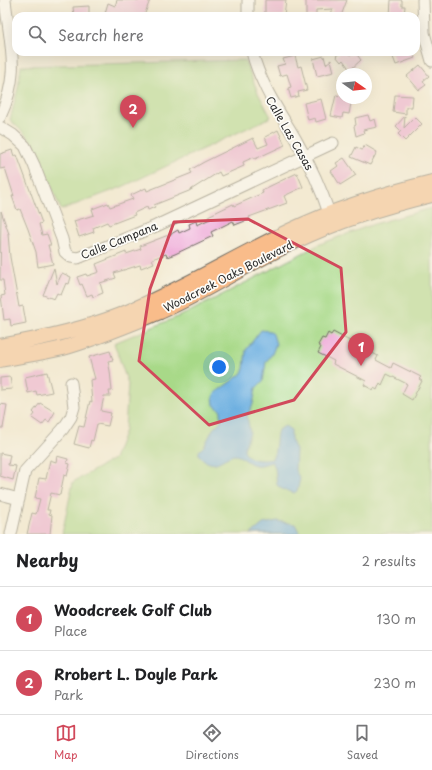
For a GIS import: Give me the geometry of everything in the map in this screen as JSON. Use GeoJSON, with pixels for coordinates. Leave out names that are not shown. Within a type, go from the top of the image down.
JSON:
{"type":"FeatureCollection","features":[{"type":"Feature","properties":{"kind":"main road","name":"Woodcreek Oaks Boulevard"},"geometry":{"type":"LineString","coordinates":[[0,360],[63,348],[160,312],[197,295],[369,198],[432,182]]}},
{"type":"Feature","properties":{"kind":"main road","name":"Woodcreek Oaks Boulevard"},"geometry":{"type":"LineString","coordinates":[[0,346],[84,327],[119,315],[194,282],[254,249],[331,219],[388,207],[432,195]]}},
{"type":"Feature","properties":{"kind":"street"},"geometry":{"type":"LineString","coordinates":[[5,0],[12,41]]}},
{"type":"Feature","properties":{"kind":"street"},"geometry":{"type":"LineString","coordinates":[[248,0],[248,12]]}},
{"type":"Feature","properties":{"kind":"street"},"geometry":{"type":"LineString","coordinates":[[423,0],[424,33],[432,61]]}},
{"type":"Feature","properties":{"kind":"street"},"geometry":{"type":"LineString","coordinates":[[0,117],[11,85],[13,56]]}},
{"type":"Feature","properties":{"kind":"street","name":"Calle Las Casas"},"geometry":{"type":"LineString","coordinates":[[253,56],[260,78],[267,93],[305,156],[331,219]]}},
{"type":"Feature","properties":{"kind":"street","name":"Calle Campana"},"geometry":{"type":"LineString","coordinates":[[0,127],[13,134],[25,146],[37,172],[62,239],[65,252],[71,257],[78,258],[144,231],[333,143]]}},
{"type":"Feature","properties":{"kind":"street"},"geometry":{"type":"LineString","coordinates":[[11,534],[25,471],[71,417],[74,407],[71,383]]}},
{"type":"Feature","properties":{"kind":"street"},"geometry":{"type":"LineString","coordinates":[[0,494],[19,499]]}},
{"type":"Feature","properties":{"kind":"highlighted area"},"geometry":{"type":"Polygon","coordinates":[[[248,219],[341,268],[346,332],[294,400],[209,425],[139,361],[150,289],[174,222],[248,219]]]}},
{"type":"Feature","properties":{"kind":"green space"},"geometry":{"type":"Polygon","coordinates":[[[245,60],[258,93],[271,117],[122,187],[61,210],[36,148],[27,136],[10,120],[18,88],[21,66],[245,60]]]}},
{"type":"Feature","properties":{"kind":"green space"},"geometry":{"type":"Polygon","coordinates":[[[432,208],[432,534],[62,534],[73,482],[114,459],[125,430],[128,384],[114,343],[187,313],[320,244],[374,224],[432,208]]]}},
{"type":"Feature","properties":{"kind":"water"},"geometry":{"type":"Polygon","coordinates":[[[261,330],[270,331],[273,334],[276,344],[272,354],[266,362],[263,381],[256,388],[253,404],[247,416],[250,432],[244,449],[245,453],[251,458],[259,460],[272,459],[275,452],[278,430],[285,426],[291,430],[291,439],[296,450],[295,470],[300,479],[297,491],[294,493],[282,489],[277,485],[275,467],[272,462],[256,465],[240,456],[234,455],[213,464],[204,460],[199,455],[199,451],[205,445],[213,429],[221,421],[221,411],[214,405],[213,397],[215,393],[241,374],[244,369],[246,350],[261,330]]]}},
{"type":"Feature","properties":{"kind":"water"},"geometry":{"type":"Polygon","coordinates":[[[277,521],[295,524],[300,534],[251,534],[263,524],[277,521]]]}},
{"type":"Feature","properties":{"kind":"building"},"geometry":{"type":"Polygon","coordinates":[[[117,0],[150,0],[146,12],[105,12],[108,3],[115,6],[117,0]]]}},
{"type":"Feature","properties":{"kind":"building"},"geometry":{"type":"Polygon","coordinates":[[[265,0],[286,0],[284,12],[265,12],[265,0]]]}},
{"type":"Feature","properties":{"kind":"building"},"geometry":{"type":"Polygon","coordinates":[[[306,0],[347,0],[342,12],[332,12],[333,9],[306,12],[306,0]]]}},
{"type":"Feature","properties":{"kind":"building"},"geometry":{"type":"Polygon","coordinates":[[[391,0],[402,0],[402,6],[405,6],[404,12],[390,12],[391,0]]]}},
{"type":"Feature","properties":{"kind":"building"},"geometry":{"type":"Polygon","coordinates":[[[89,6],[89,12],[74,12],[73,7],[89,6]]]}},
{"type":"Feature","properties":{"kind":"building"},"geometry":{"type":"Polygon","coordinates":[[[295,56],[298,67],[301,66],[307,90],[298,92],[299,96],[291,98],[288,88],[291,87],[287,74],[280,76],[277,66],[285,64],[283,59],[295,56]]]}},
{"type":"Feature","properties":{"kind":"building"},"geometry":{"type":"Polygon","coordinates":[[[324,56],[326,64],[331,60],[334,72],[317,76],[313,59],[324,56]]]}},
{"type":"Feature","properties":{"kind":"building"},"geometry":{"type":"Polygon","coordinates":[[[336,56],[358,56],[361,60],[352,68],[349,68],[343,60],[341,62],[336,56]]]}},
{"type":"Feature","properties":{"kind":"building"},"geometry":{"type":"Polygon","coordinates":[[[393,56],[414,56],[415,58],[396,65],[393,56]]]}},
{"type":"Feature","properties":{"kind":"building"},"geometry":{"type":"Polygon","coordinates":[[[420,65],[429,76],[423,81],[426,85],[419,90],[407,76],[420,65]]]}},
{"type":"Feature","properties":{"kind":"building"},"geometry":{"type":"Polygon","coordinates":[[[336,95],[336,104],[351,104],[349,114],[343,113],[342,118],[331,116],[336,95]]]}},
{"type":"Feature","properties":{"kind":"building"},"geometry":{"type":"Polygon","coordinates":[[[395,95],[413,96],[412,107],[406,107],[406,114],[393,112],[395,95]]]}},
{"type":"Feature","properties":{"kind":"building"},"geometry":{"type":"Polygon","coordinates":[[[321,99],[326,119],[316,122],[315,118],[308,120],[304,103],[321,99]]]}},
{"type":"Feature","properties":{"kind":"building"},"geometry":{"type":"Polygon","coordinates":[[[368,115],[370,121],[375,119],[377,127],[363,130],[364,133],[356,136],[354,126],[356,125],[355,118],[368,115]]]}},
{"type":"Feature","properties":{"kind":"building"},"geometry":{"type":"Polygon","coordinates":[[[405,116],[404,128],[415,117],[422,124],[405,141],[398,134],[401,131],[396,126],[405,116]]]}},
{"type":"Feature","properties":{"kind":"building"},"geometry":{"type":"Polygon","coordinates":[[[278,130],[285,145],[255,159],[254,157],[243,162],[244,166],[221,176],[219,172],[189,191],[154,205],[155,207],[148,210],[147,207],[134,213],[135,215],[109,225],[107,222],[93,228],[94,232],[79,237],[74,221],[94,215],[92,209],[108,203],[110,207],[133,199],[131,195],[146,188],[147,191],[192,173],[190,170],[253,138],[258,148],[268,144],[265,137],[278,130]]]}},
{"type":"Feature","properties":{"kind":"building"},"geometry":{"type":"Polygon","coordinates":[[[365,145],[377,152],[370,165],[351,157],[356,147],[362,150],[365,145]]]}},
{"type":"Feature","properties":{"kind":"building"},"geometry":{"type":"Polygon","coordinates":[[[12,150],[14,156],[17,155],[42,223],[39,224],[42,235],[47,234],[51,245],[48,245],[53,264],[38,267],[36,252],[20,209],[17,210],[5,168],[0,169],[0,154],[12,150]]]}},
{"type":"Feature","properties":{"kind":"building"},"geometry":{"type":"Polygon","coordinates":[[[344,158],[356,175],[340,185],[331,171],[338,166],[336,163],[344,158]]]}},
{"type":"Feature","properties":{"kind":"building"},"geometry":{"type":"Polygon","coordinates":[[[297,173],[303,187],[284,196],[287,203],[249,217],[250,219],[235,225],[233,221],[211,232],[213,236],[175,254],[167,257],[166,254],[152,259],[154,263],[141,268],[140,265],[114,273],[116,278],[100,283],[103,293],[93,297],[92,294],[87,296],[82,284],[80,285],[77,277],[86,274],[87,276],[99,272],[96,264],[126,252],[126,254],[141,249],[140,246],[178,230],[179,233],[190,228],[189,224],[196,221],[197,225],[210,219],[208,216],[233,204],[234,206],[263,193],[262,190],[297,173]]]}},
{"type":"Feature","properties":{"kind":"building"},"geometry":{"type":"Polygon","coordinates":[[[1,211],[9,234],[10,257],[19,307],[23,306],[26,323],[11,326],[10,319],[4,320],[1,296],[5,295],[3,280],[0,280],[1,211]]]}},
{"type":"Feature","properties":{"kind":"building"},"geometry":{"type":"Polygon","coordinates":[[[54,268],[57,284],[62,273],[71,277],[69,284],[66,283],[61,295],[57,293],[54,299],[43,295],[54,268]]]}},
{"type":"Feature","properties":{"kind":"building"},"geometry":{"type":"Polygon","coordinates":[[[333,332],[378,356],[376,360],[391,368],[393,363],[421,377],[419,379],[422,381],[412,400],[402,394],[407,384],[387,374],[382,385],[380,383],[377,390],[374,388],[373,390],[364,385],[366,381],[333,364],[334,361],[318,353],[321,347],[318,345],[322,338],[325,339],[328,333],[331,335],[333,332]]]}},
{"type":"Feature","properties":{"kind":"building"},"geometry":{"type":"Polygon","coordinates":[[[110,351],[113,360],[108,361],[112,391],[109,391],[110,396],[104,396],[101,411],[111,413],[108,426],[97,424],[93,441],[91,440],[89,448],[74,444],[79,426],[84,427],[90,401],[92,402],[90,380],[95,379],[89,357],[110,351]]]}},
{"type":"Feature","properties":{"kind":"building"},"geometry":{"type":"Polygon","coordinates":[[[47,372],[52,392],[37,395],[36,391],[28,393],[25,377],[47,372]]]}},
{"type":"Feature","properties":{"kind":"building"},"geometry":{"type":"Polygon","coordinates":[[[10,377],[12,389],[0,390],[0,378],[10,377]]]}},
{"type":"Feature","properties":{"kind":"building"},"geometry":{"type":"Polygon","coordinates":[[[40,403],[55,412],[49,422],[46,420],[42,425],[32,418],[35,414],[33,412],[40,403]]]}},
{"type":"Feature","properties":{"kind":"building"},"geometry":{"type":"Polygon","coordinates":[[[0,404],[7,405],[3,428],[0,428],[0,404]]]}},
{"type":"Feature","properties":{"kind":"building"},"geometry":{"type":"Polygon","coordinates":[[[0,453],[10,455],[8,465],[16,466],[13,480],[0,476],[0,453]]]}},
{"type":"Feature","properties":{"kind":"building"},"geometry":{"type":"Polygon","coordinates":[[[57,456],[68,459],[67,463],[70,464],[67,476],[64,475],[60,495],[51,493],[47,510],[50,510],[49,514],[52,515],[50,534],[27,534],[32,513],[36,514],[40,499],[35,498],[39,478],[46,479],[50,460],[56,462],[57,456]]]}},
{"type":"Feature","properties":{"kind":"place","name":"Rrobert L. Doyle Park"},"geometry":{"type":"Point","coordinates":[133,128]}},
{"type":"Feature","properties":{"kind":"place","name":"Woodcreek Golf Club"},"geometry":{"type":"Point","coordinates":[361,366]}}]}
